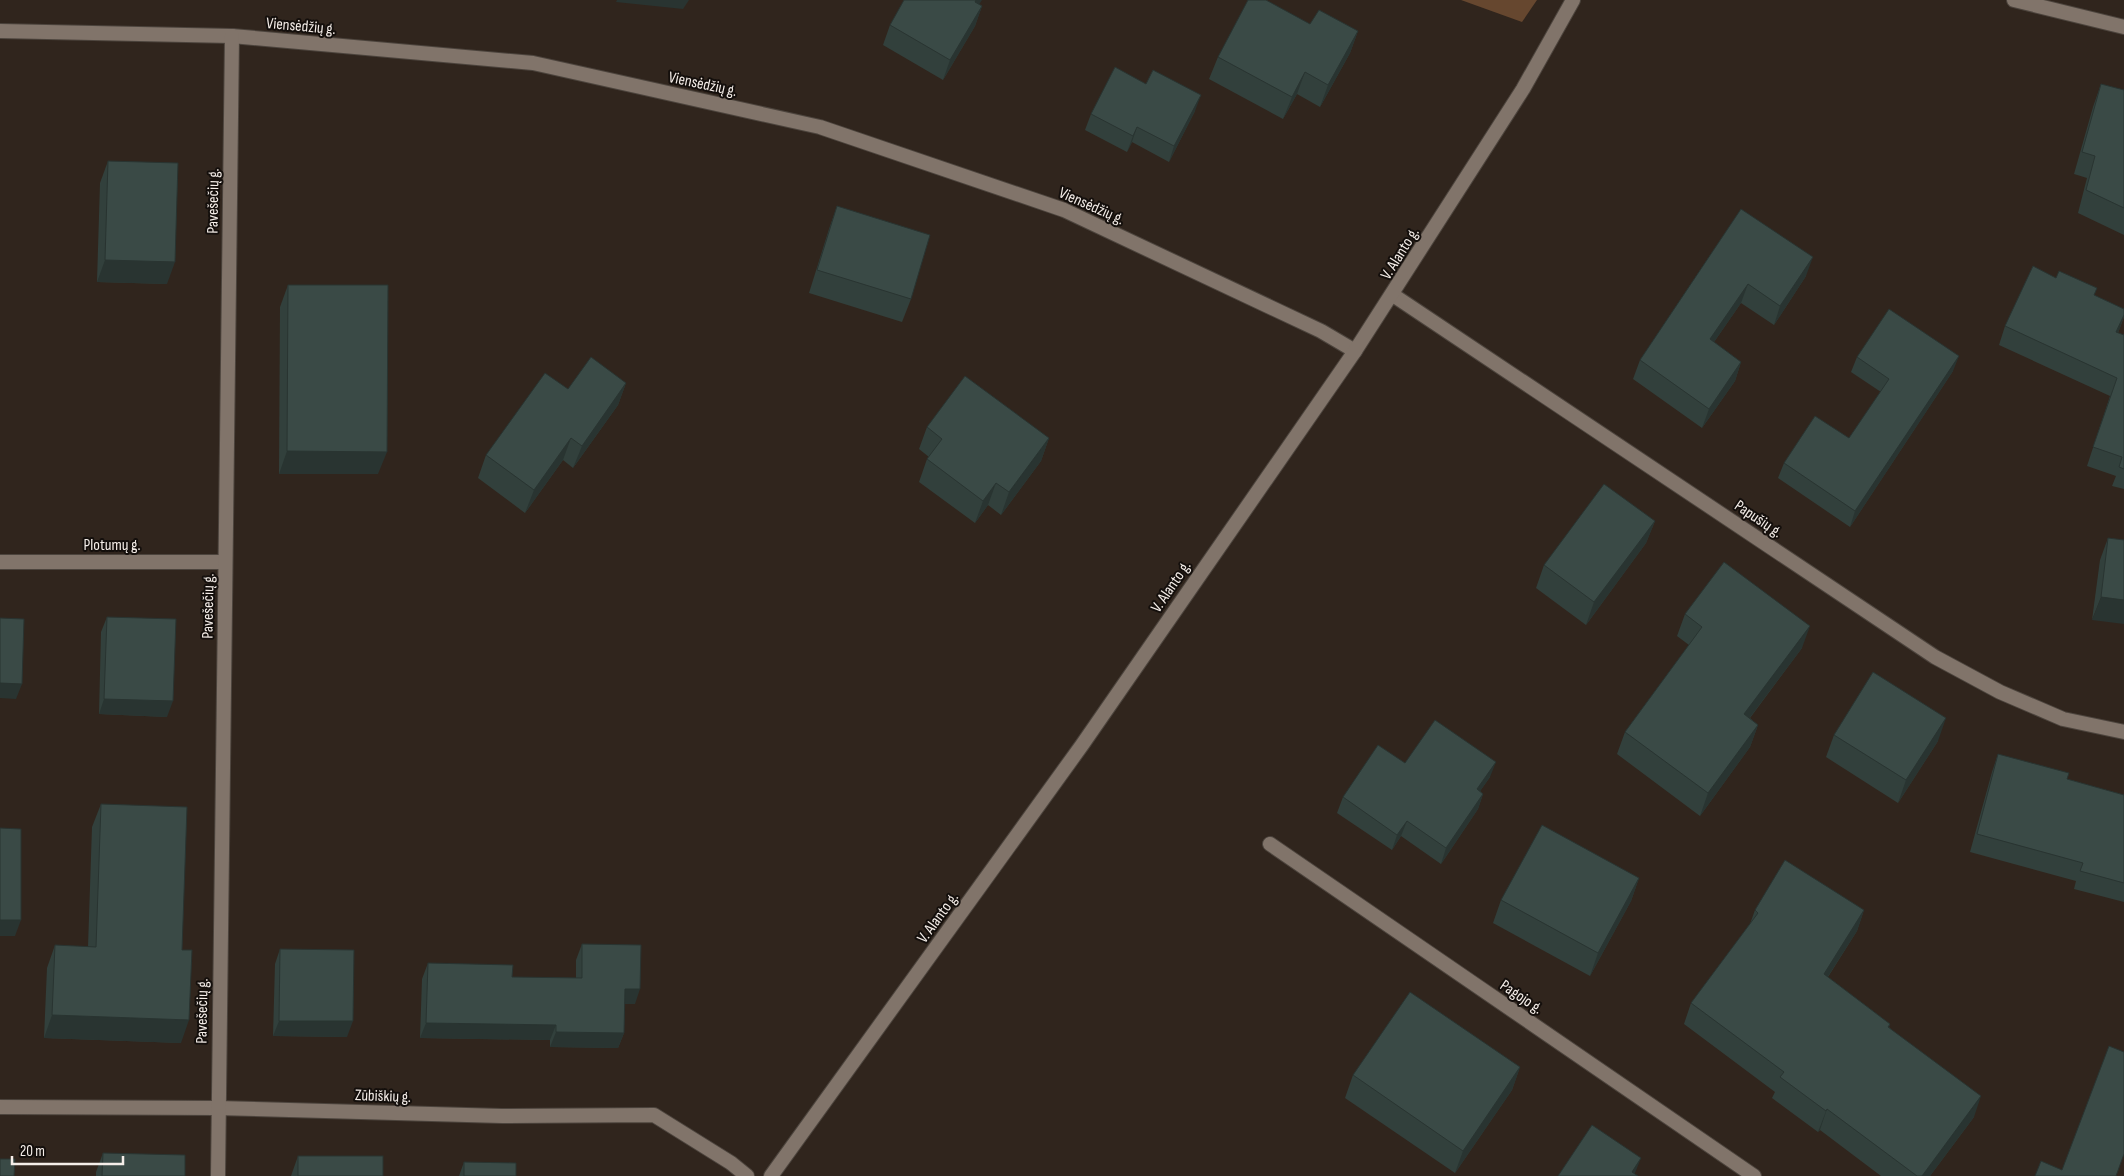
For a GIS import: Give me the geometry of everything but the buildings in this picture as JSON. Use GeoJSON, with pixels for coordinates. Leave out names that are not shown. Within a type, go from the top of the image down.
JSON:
{"type":"FeatureCollection","features":[{"type":"Feature","properties":{"kind":"street","name":"V. Alanto g."},"geometry":{"type":"LineString","coordinates":[[771,1176],[1082,745],[1355,351],[1393,295],[1523,89],[1573,0]]}},
{"type":"Feature","properties":{"kind":"street"},"geometry":{"type":"LineString","coordinates":[[2014,0],[2124,27]]}},
{"type":"Feature","properties":{"kind":"street","name":"Viensėdžių g."},"geometry":{"type":"LineString","coordinates":[[0,31],[232,36],[532,63],[820,127],[1064,210],[1322,331],[1355,351]]}},
{"type":"Feature","properties":{"kind":"street","name":"Pavešečių g."},"geometry":{"type":"LineString","coordinates":[[218,1176],[232,36]]}},
{"type":"Feature","properties":{"kind":"street","name":"Papušių g."},"geometry":{"type":"LineString","coordinates":[[1393,295],[1935,656],[2000,692],[2063,719],[2124,732]]}},
{"type":"Feature","properties":{"kind":"street","name":"Plotumų g."},"geometry":{"type":"LineString","coordinates":[[0,562],[225,562]]}},
{"type":"Feature","properties":{"kind":"street","name":"Pagojo g."},"geometry":{"type":"LineString","coordinates":[[1270,844],[1754,1176]]}},
{"type":"Feature","properties":{"kind":"street","name":"Zūbiškių g."},"geometry":{"type":"LineString","coordinates":[[0,1107],[218,1108],[502,1116],[654,1115],[731,1163],[747,1176]]}},
{"type":"Feature","properties":{"kind":"shaded area"},"geometry":{"type":"Polygon","coordinates":[[[1461,0],[1537,0],[1522,22],[1461,0]]]}}]}
